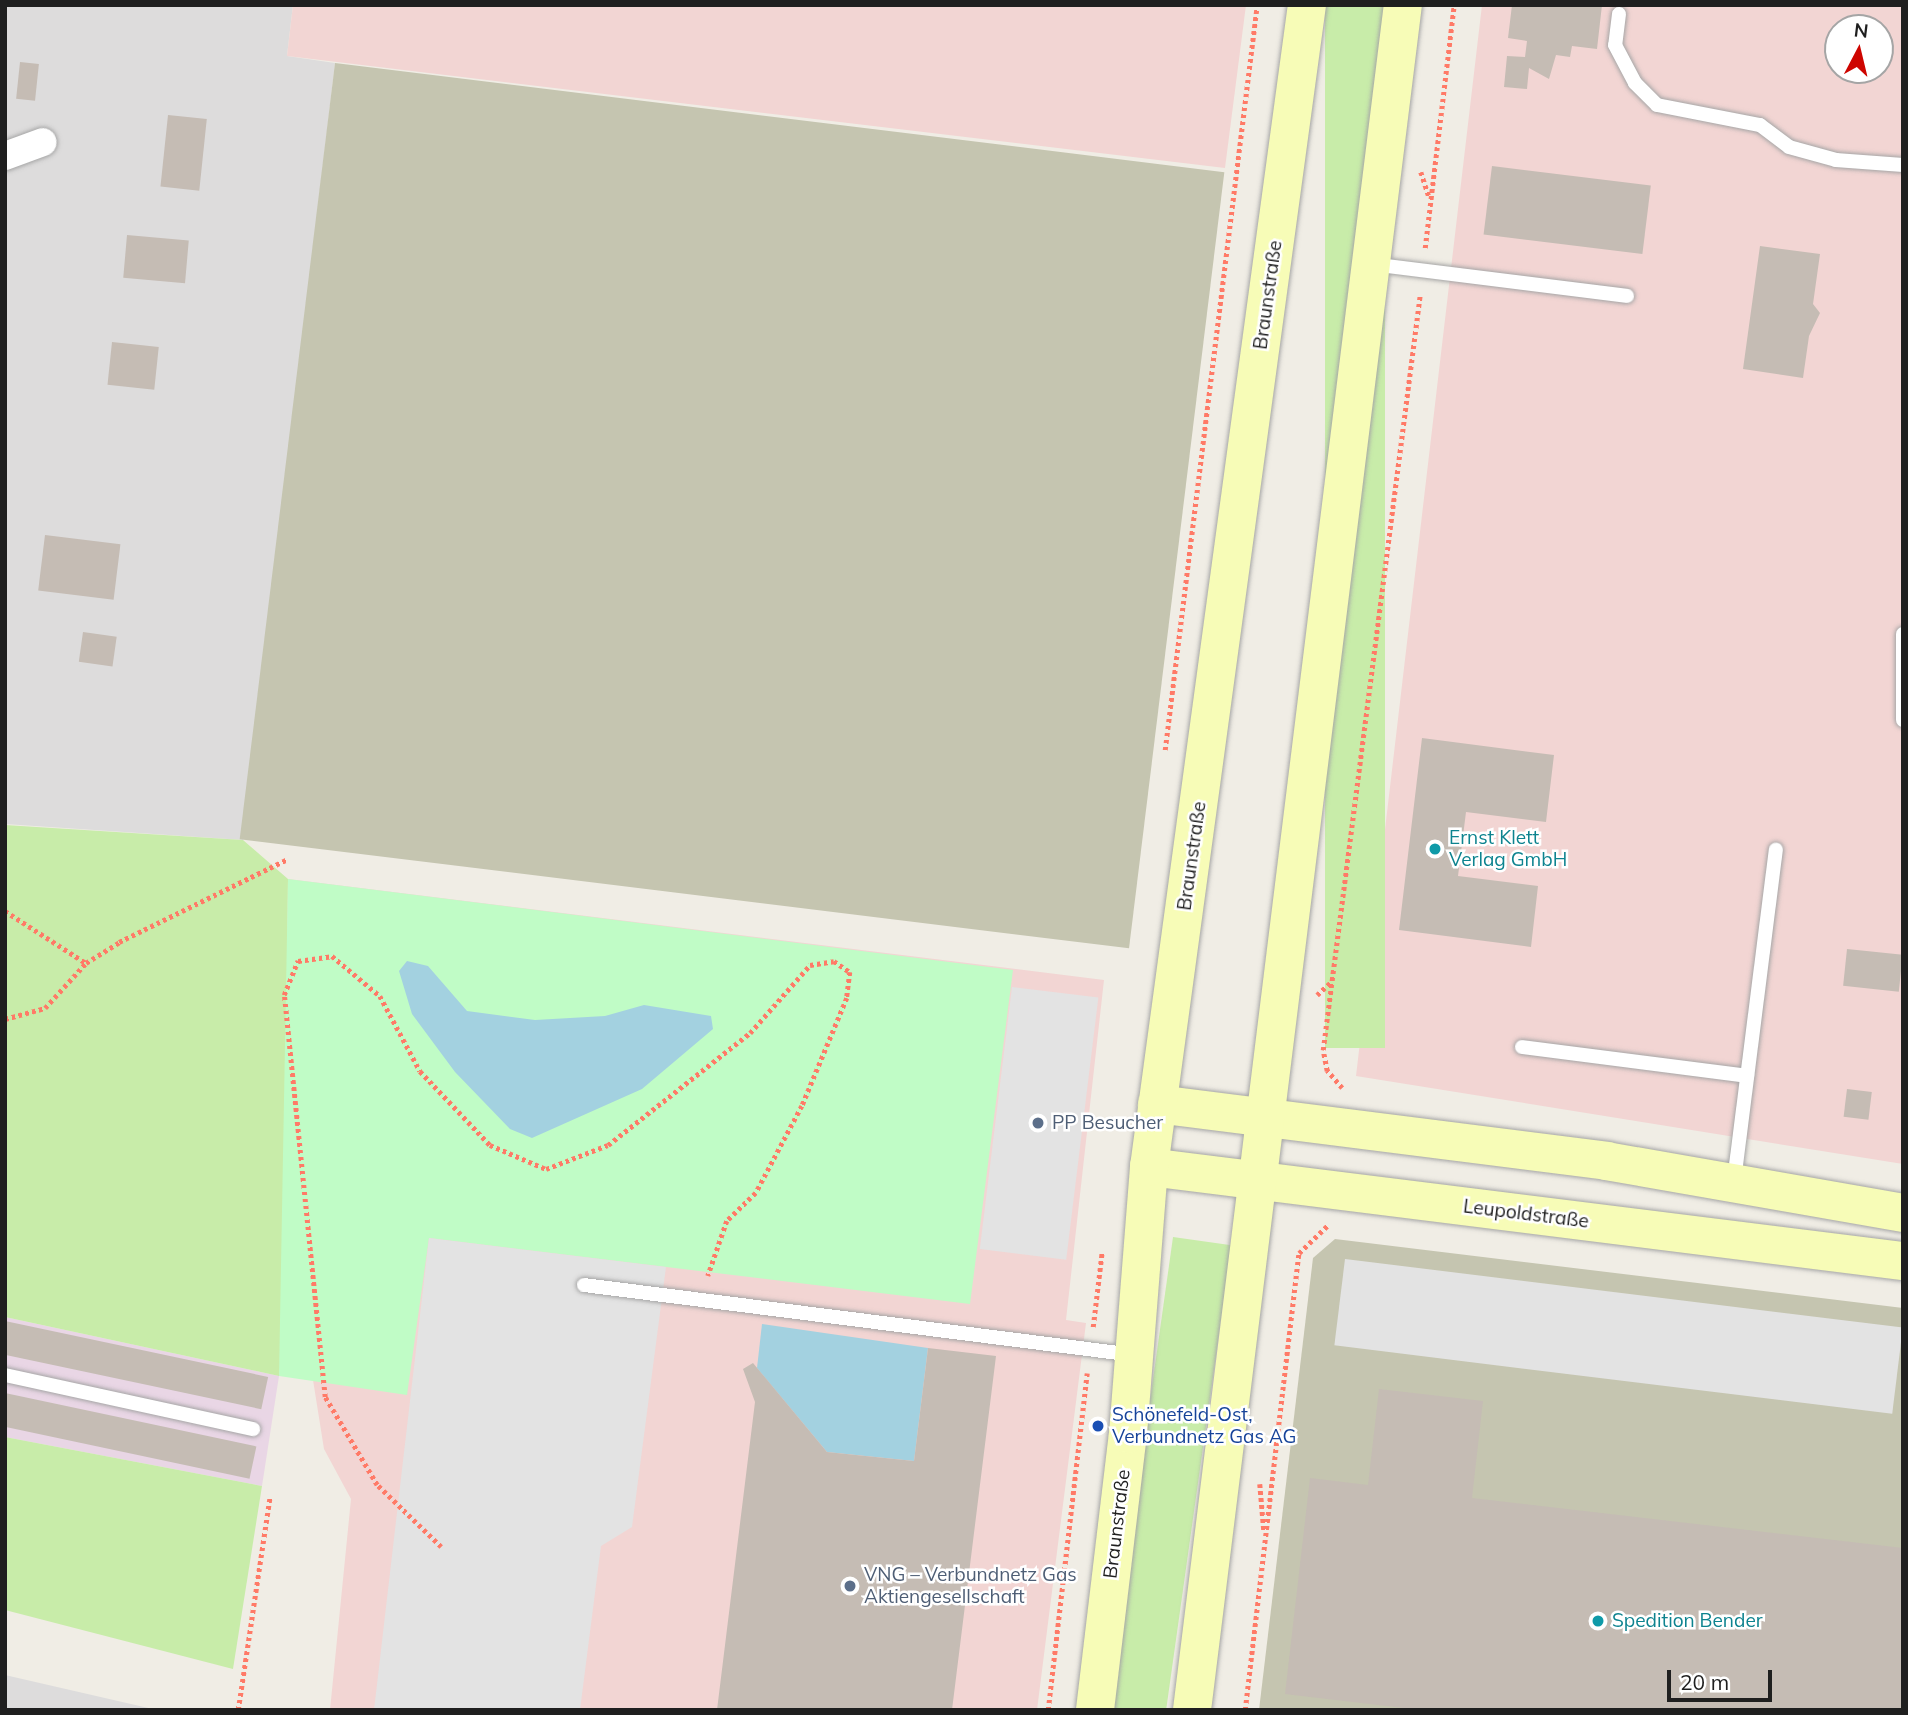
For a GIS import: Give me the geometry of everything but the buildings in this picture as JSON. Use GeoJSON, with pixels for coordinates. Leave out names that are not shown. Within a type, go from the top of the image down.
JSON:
{"type":"FeatureCollection","features":[{"type":"Feature","properties":{"kind":"main road","name":"Braunstraße"},"geometry":{"type":"LineString","coordinates":[[1095,1710],[1135,1355],[1149,1167],[1307,5]]}},
{"type":"Feature","properties":{"kind":"main road"},"geometry":{"type":"LineString","coordinates":[[1192,1710],[1403,5]]}},
{"type":"Feature","properties":{"kind":"main road"},"geometry":{"type":"LineString","coordinates":[[1157,1104],[1734,1181],[1903,1213]]}},
{"type":"Feature","properties":{"kind":"main road","name":"Leupoldstraße"},"geometry":{"type":"LineString","coordinates":[[1149,1167],[1903,1261]]}},
{"type":"Feature","properties":{"kind":"street"},"geometry":{"type":"LineString","coordinates":[[5,156],[43,142]]}},
{"type":"Feature","properties":{"kind":"lane"},"geometry":{"type":"LineString","coordinates":[[1619,14],[1615,45],[1635,83],[1657,105],[1760,125],[1789,147],[1836,160],[1903,165]]}},
{"type":"Feature","properties":{"kind":"lane"},"geometry":{"type":"LineString","coordinates":[[1369,264],[1628,296]]}},
{"type":"Feature","properties":{"kind":"lane"},"geometry":{"type":"LineString","coordinates":[[1903,634],[1903,720]]}},
{"type":"Feature","properties":{"kind":"lane"},"geometry":{"type":"LineString","coordinates":[[1734,1181],[1776,850]]}},
{"type":"Feature","properties":{"kind":"lane"},"geometry":{"type":"LineString","coordinates":[[1522,1046],[1747,1076]]}},
{"type":"Feature","properties":{"kind":"lane"},"geometry":{"type":"LineString","coordinates":[[583,1284],[1135,1355]]}},
{"type":"Feature","properties":{"kind":"lane"},"geometry":{"type":"LineString","coordinates":[[5,1375],[253,1429]]}},
{"type":"Feature","properties":{"kind":"path"},"geometry":{"type":"LineString","coordinates":[[1164,761],[1257,5]]}},
{"type":"Feature","properties":{"kind":"path"},"geometry":{"type":"LineString","coordinates":[[1327,1071],[1322,1050],[1423,270],[1454,5]]}},
{"type":"Feature","properties":{"kind":"path"},"geometry":{"type":"LineString","coordinates":[[5,1019],[45,1008],[86,963],[288,859]]}},
{"type":"Feature","properties":{"kind":"path"},"geometry":{"type":"LineString","coordinates":[[5,911],[86,963]]}},
{"type":"Feature","properties":{"kind":"path"},"geometry":{"type":"LineString","coordinates":[[441,1547],[377,1485],[325,1397],[284,995],[298,961],[332,956],[380,996],[420,1071],[481,1135],[546,1169],[608,1145],[750,1033],[810,965],[834,961],[850,972],[847,998],[802,1106],[756,1193],[727,1221],[708,1264],[708,1300]]}},
{"type":"Feature","properties":{"kind":"path"},"geometry":{"type":"LineString","coordinates":[[1245,1710],[1299,1253],[1325,1226],[1338,1226]]}},
{"type":"Feature","properties":{"kind":"path"},"geometry":{"type":"LineString","coordinates":[[238,1710],[270,1497]]}},
{"type":"Feature","properties":{"kind":"shaded area"},"geometry":{"type":"Polygon","coordinates":[[[5,5],[293,5],[287,56],[335,63],[243,840],[5,824],[5,5]]]}},
{"type":"Feature","properties":{"kind":"shaded area"},"geometry":{"type":"Polygon","coordinates":[[[293,5],[1246,5],[1225,168],[287,56],[293,5]]]}},
{"type":"Feature","properties":{"kind":"shaded area"},"geometry":{"type":"Polygon","coordinates":[[[1482,5],[1903,5],[1903,1164],[1356,1076],[1482,5]]]}},
{"type":"Feature","properties":{"kind":"shaded area"},"geometry":{"type":"Polygon","coordinates":[[[335,63],[1224,172],[1129,948],[240,839],[335,63]]]}},
{"type":"Feature","properties":{"kind":"shaded area"},"geometry":{"type":"Polygon","coordinates":[[[288,879],[1104,980],[1066,1320],[1086,1323],[1037,1710],[330,1710],[351,1499],[324,1449],[285,1204],[288,879]]]}},
{"type":"Feature","properties":{"kind":"shaded area","name":"PP Besucher"},"geometry":{"type":"Polygon","coordinates":[[[1012,987],[1098,998],[1066,1260],[980,1249],[1012,987]]]}},
{"type":"Feature","properties":{"kind":"shaded area"},"geometry":{"type":"Polygon","coordinates":[[[429,1238],[666,1267],[632,1527],[601,1546],[580,1710],[374,1710],[429,1238]]]}},
{"type":"Feature","properties":{"kind":"shaded area"},"geometry":{"type":"Polygon","coordinates":[[[1335,1239],[1903,1308],[1903,1710],[1259,1710],[1313,1258],[1335,1239]]]}},
{"type":"Feature","properties":{"kind":"shaded area"},"geometry":{"type":"Polygon","coordinates":[[[1345,1259],[1903,1327],[1892,1414],[1334,1345],[1345,1259]]]}},
{"type":"Feature","properties":{"kind":"shaded area"},"geometry":{"type":"Polygon","coordinates":[[[5,1317],[279,1376],[262,1486],[5,1437],[5,1317]]]}},
{"type":"Feature","properties":{"kind":"shaded area"},"geometry":{"type":"Polygon","coordinates":[[[5,1675],[157,1710],[5,1710],[5,1675]]]}},
{"type":"Feature","properties":{"kind":"green space"},"geometry":{"type":"Polygon","coordinates":[[[1325,5],[1385,5],[1385,1048],[1325,1048],[1325,5]]]}},
{"type":"Feature","properties":{"kind":"green space"},"geometry":{"type":"Polygon","coordinates":[[[5,825],[243,840],[288,879],[285,1179],[296,1244],[279,1376],[5,1317],[5,825]]]}},
{"type":"Feature","properties":{"kind":"green space"},"geometry":{"type":"Polygon","coordinates":[[[288,879],[1013,970],[970,1304],[429,1238],[407,1395],[279,1376],[288,879]]]}},
{"type":"Feature","properties":{"kind":"green space"},"geometry":{"type":"Polygon","coordinates":[[[1173,1237],[1231,1245],[1166,1710],[1107,1709],[1173,1237]]]}},
{"type":"Feature","properties":{"kind":"green space"},"geometry":{"type":"Polygon","coordinates":[[[5,1437],[262,1486],[233,1669],[5,1610],[5,1437]]]}},
{"type":"Feature","properties":{"kind":"water"},"geometry":{"type":"Polygon","coordinates":[[[407,961],[428,966],[467,1011],[535,1020],[605,1016],[644,1005],[711,1016],[713,1029],[642,1089],[532,1138],[510,1129],[455,1072],[412,1014],[399,971],[407,961]]]}},
{"type":"Feature","properties":{"kind":"water"},"geometry":{"type":"Polygon","coordinates":[[[762,1324],[928,1348],[914,1461],[827,1452],[757,1368],[762,1324]]]}},
{"type":"Feature","properties":{"kind":"place","name":"Ernst Klett Verlag GmbH"},"geometry":{"type":"Point","coordinates":[1435,849]}},
{"type":"Feature","properties":{"kind":"place","name":"PP Besucher"},"geometry":{"type":"Point","coordinates":[1038,1123]}},
{"type":"Feature","properties":{"kind":"place","name":"Schönefeld-Ost, Verbundnetz Gas AG"},"geometry":{"type":"Point","coordinates":[1098,1426]}},
{"type":"Feature","properties":{"kind":"place","name":"VNG – Verbundnetz Gas Aktiengesellschaft"},"geometry":{"type":"Point","coordinates":[850,1586]}},
{"type":"Feature","properties":{"kind":"place","name":"Spedition Bender"},"geometry":{"type":"Point","coordinates":[1598,1621]}}]}
